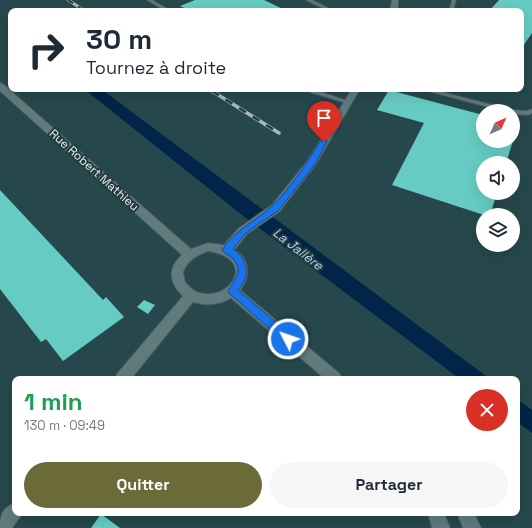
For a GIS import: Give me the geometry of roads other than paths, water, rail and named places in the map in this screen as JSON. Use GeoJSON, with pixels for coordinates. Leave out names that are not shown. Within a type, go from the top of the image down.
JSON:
{"type":"FeatureCollection","features":[{"type":"Feature","properties":{"kind":"street","name":"Rue Robert Mathieu"},"geometry":{"type":"LineString","coordinates":[[0,86],[189,254]]}},
{"type":"Feature","properties":{"kind":"street"},"geometry":{"type":"LineString","coordinates":[[227,250],[243,231],[276,208],[312,162],[354,92]]}},
{"type":"Feature","properties":{"kind":"street"},"geometry":{"type":"LineString","coordinates":[[208,247],[227,250],[234,254],[240,261],[242,268],[242,276],[232,291],[223,296],[212,299],[201,299],[191,295],[181,286],[177,275],[178,267],[182,260],[189,254],[198,249],[208,247]]}},
{"type":"Feature","properties":{"kind":"street"},"geometry":{"type":"LineString","coordinates":[[232,291],[331,376]]}},
{"type":"Feature","properties":{"kind":"street"},"geometry":{"type":"LineString","coordinates":[[124,376],[191,295]]}},
{"type":"Feature","properties":{"kind":"street"},"geometry":{"type":"LineString","coordinates":[[1,528],[12,515]]}},
{"type":"Feature","properties":{"kind":"street"},"geometry":{"type":"LineString","coordinates":[[437,516],[441,528]]}},
{"type":"Feature","properties":{"kind":"street"},"geometry":{"type":"LineString","coordinates":[[466,516],[472,528]]}},
{"type":"Feature","properties":{"kind":"lane"},"geometry":{"type":"LineString","coordinates":[[149,0],[164,8]]}},
{"type":"Feature","properties":{"kind":"lane"},"geometry":{"type":"LineString","coordinates":[[308,0],[325,8]]}},
{"type":"Feature","properties":{"kind":"lane"},"geometry":{"type":"LineString","coordinates":[[314,92],[348,102]]}},
{"type":"Feature","properties":{"kind":"lane"},"geometry":{"type":"LineString","coordinates":[[435,92],[482,104]]}},
{"type":"Feature","properties":{"kind":"lane"},"geometry":{"type":"LineString","coordinates":[[520,112],[528,113],[532,111]]}},
{"type":"Feature","properties":{"kind":"water","name":"La Jallère"},"geometry":{"type":"Polygon","coordinates":[[[88,92],[105,92],[486,376],[456,376],[242,215],[88,92]]]}},
{"type":"Feature","properties":{"kind":"water"},"geometry":{"type":"Polygon","coordinates":[[[520,401],[532,410],[532,433],[520,424],[520,401]]]}},
{"type":"Feature","properties":{"kind":"railway"},"geometry":{"type":"LineString","coordinates":[[68,0],[80,8]]}},
{"type":"Feature","properties":{"kind":"railway"},"geometry":{"type":"LineString","coordinates":[[214,92],[279,133]]}}]}
